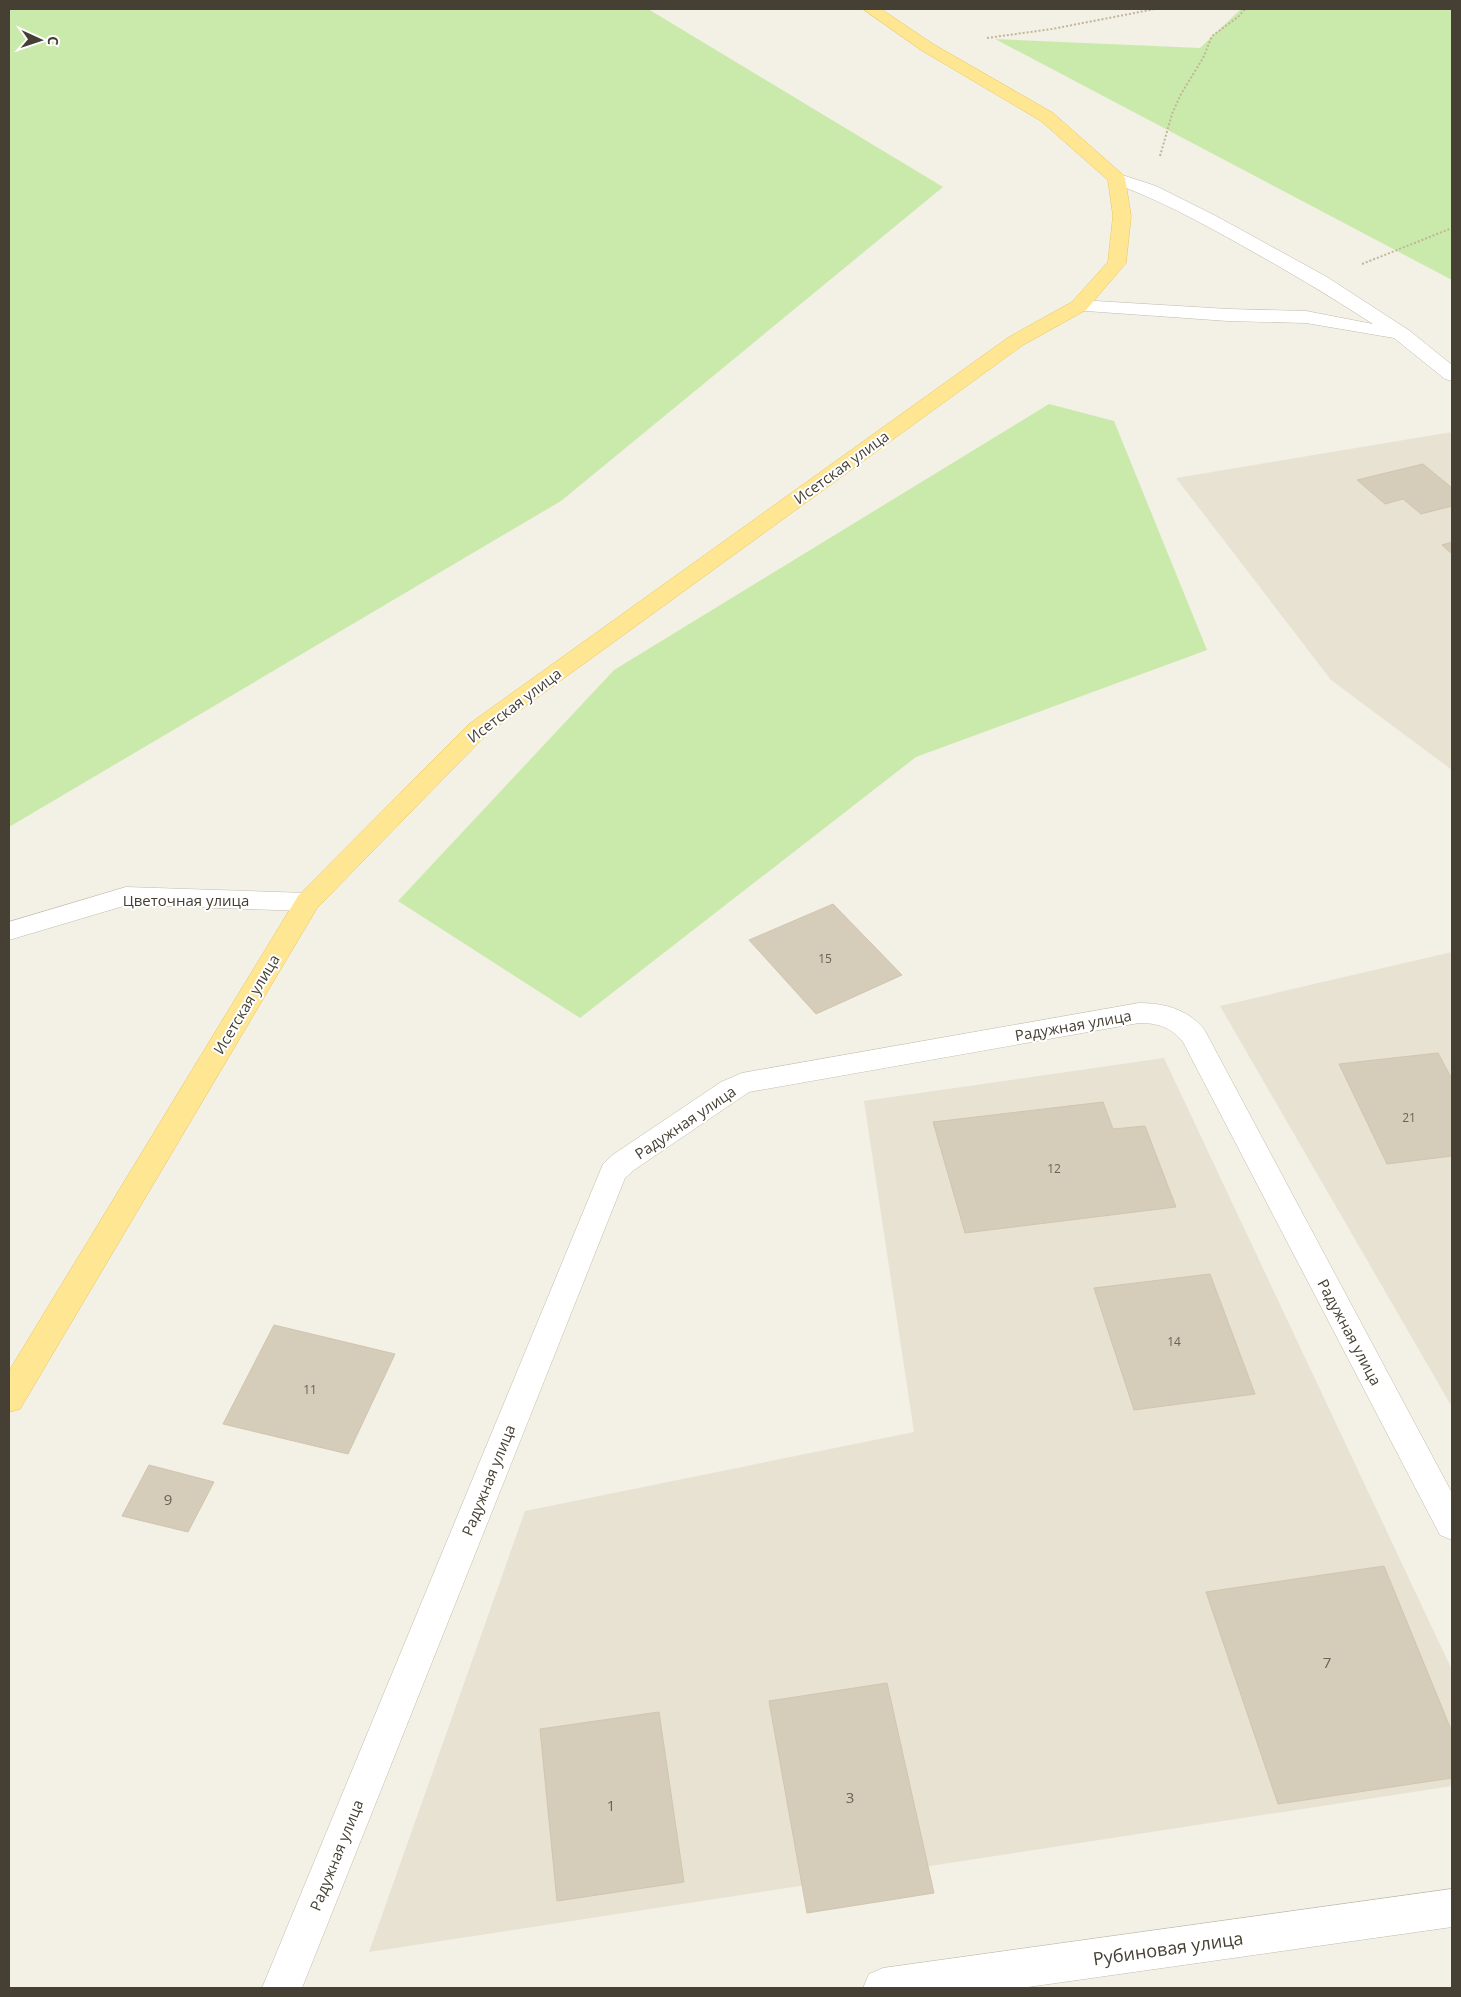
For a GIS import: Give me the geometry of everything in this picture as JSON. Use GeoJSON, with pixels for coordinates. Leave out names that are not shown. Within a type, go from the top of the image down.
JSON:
{"type":"FeatureCollection","features":[{"type":"Feature","properties":{"kind":"main road"},"geometry":{"type":"LineString","coordinates":[[871,9],[927,47],[1047,117],[1116,178]]}},
{"type":"Feature","properties":{"kind":"main road","name":"Исетская улица"},"geometry":{"type":"LineString","coordinates":[[9,1399],[307,902],[478,729],[1016,342],[1079,306],[1117,263],[1122,216],[1116,178]]}},
{"type":"Feature","properties":{"kind":"street"},"geometry":{"type":"LineString","coordinates":[[1116,178],[1150,190],[1210,220],[1320,281],[1403,335],[1452,375]]}},
{"type":"Feature","properties":{"kind":"street"},"geometry":{"type":"LineString","coordinates":[[1079,306],[1228,315],[1306,317],[1403,335]]}},
{"type":"Feature","properties":{"kind":"street","name":"Цветочная улица"},"geometry":{"type":"LineString","coordinates":[[9,930],[126,896],[307,902]]}},
{"type":"Feature","properties":{"kind":"street","name":"Радужная улица"},"geometry":{"type":"LineString","coordinates":[[282,1988],[613,1172],[624,1162],[730,1089],[742,1084],[1139,1013],[1152,1012],[1177,1019],[1194,1036],[1452,1525]]}},
{"type":"Feature","properties":{"kind":"street","name":"Рубиновая улица"},"geometry":{"type":"LineString","coordinates":[[883,1988],[1452,1908]]}},
{"type":"Feature","properties":{"kind":"path"},"geometry":{"type":"LineString","coordinates":[[927,47],[1052,29],[1155,9]]}},
{"type":"Feature","properties":{"kind":"path"},"geometry":{"type":"LineString","coordinates":[[1150,190],[1172,114],[1181,94],[1203,58],[1212,36],[1238,17],[1245,9]]}},
{"type":"Feature","properties":{"kind":"path"},"geometry":{"type":"LineString","coordinates":[[1320,281],[1452,228]]}},
{"type":"Feature","properties":{"kind":"shaded area"},"geometry":{"type":"Polygon","coordinates":[[[1452,432],[1452,770],[1331,680],[1176,478],[1452,432]]]}},
{"type":"Feature","properties":{"kind":"shaded area"},"geometry":{"type":"Polygon","coordinates":[[[1452,952],[1452,1407],[1220,1006],[1452,952]]]}},
{"type":"Feature","properties":{"kind":"shaded area"},"geometry":{"type":"Polygon","coordinates":[[[1164,1058],[1452,1670],[1452,1786],[369,1952],[525,1511],[914,1432],[864,1101],[1164,1058]]]}},
{"type":"Feature","properties":{"kind":"green space"},"geometry":{"type":"Polygon","coordinates":[[[9,9],[648,9],[943,187],[561,501],[9,827],[9,9]]]}},
{"type":"Feature","properties":{"kind":"green space"},"geometry":{"type":"Polygon","coordinates":[[[1241,9],[1452,9],[1452,280],[995,39],[1200,48],[1241,9]]]}},
{"type":"Feature","properties":{"kind":"green space"},"geometry":{"type":"Polygon","coordinates":[[[1049,404],[1114,421],[1207,650],[916,757],[580,1018],[398,901],[614,670],[1049,404]]]}},
{"type":"Feature","properties":{"kind":"building"},"geometry":{"type":"Polygon","coordinates":[[[1423,464],[1452,488],[1452,506],[1421,514],[1403,499],[1385,504],[1357,480],[1423,464]]]}},
{"type":"Feature","properties":{"kind":"building"},"geometry":{"type":"Polygon","coordinates":[[[1452,542],[1452,554],[1442,545],[1452,542]]]}},
{"type":"Feature","properties":{"kind":"building"},"geometry":{"type":"Polygon","coordinates":[[[833,904],[902,975],[816,1014],[749,940],[833,904]]]}},
{"type":"Feature","properties":{"kind":"building"},"geometry":{"type":"Polygon","coordinates":[[[1438,1053],[1452,1079],[1452,1156],[1387,1164],[1339,1064],[1438,1053]]]}},
{"type":"Feature","properties":{"kind":"building"},"geometry":{"type":"Polygon","coordinates":[[[1103,1102],[1113,1129],[1145,1126],[1176,1207],[965,1233],[933,1122],[1103,1102]]]}},
{"type":"Feature","properties":{"kind":"building"},"geometry":{"type":"Polygon","coordinates":[[[1210,1274],[1255,1394],[1134,1410],[1094,1288],[1210,1274]]]}},
{"type":"Feature","properties":{"kind":"building"},"geometry":{"type":"Polygon","coordinates":[[[274,1325],[395,1354],[348,1454],[223,1424],[274,1325]]]}},
{"type":"Feature","properties":{"kind":"building"},"geometry":{"type":"Polygon","coordinates":[[[149,1465],[214,1482],[188,1532],[122,1516],[149,1465]]]}},
{"type":"Feature","properties":{"kind":"building"},"geometry":{"type":"Polygon","coordinates":[[[1384,1566],[1452,1732],[1452,1778],[1278,1804],[1206,1592],[1384,1566]]]}},
{"type":"Feature","properties":{"kind":"building"},"geometry":{"type":"Polygon","coordinates":[[[887,1683],[934,1893],[807,1913],[769,1701],[887,1683]]]}},
{"type":"Feature","properties":{"kind":"building"},"geometry":{"type":"Polygon","coordinates":[[[659,1712],[684,1882],[557,1901],[540,1729],[659,1712]]]}}]}
